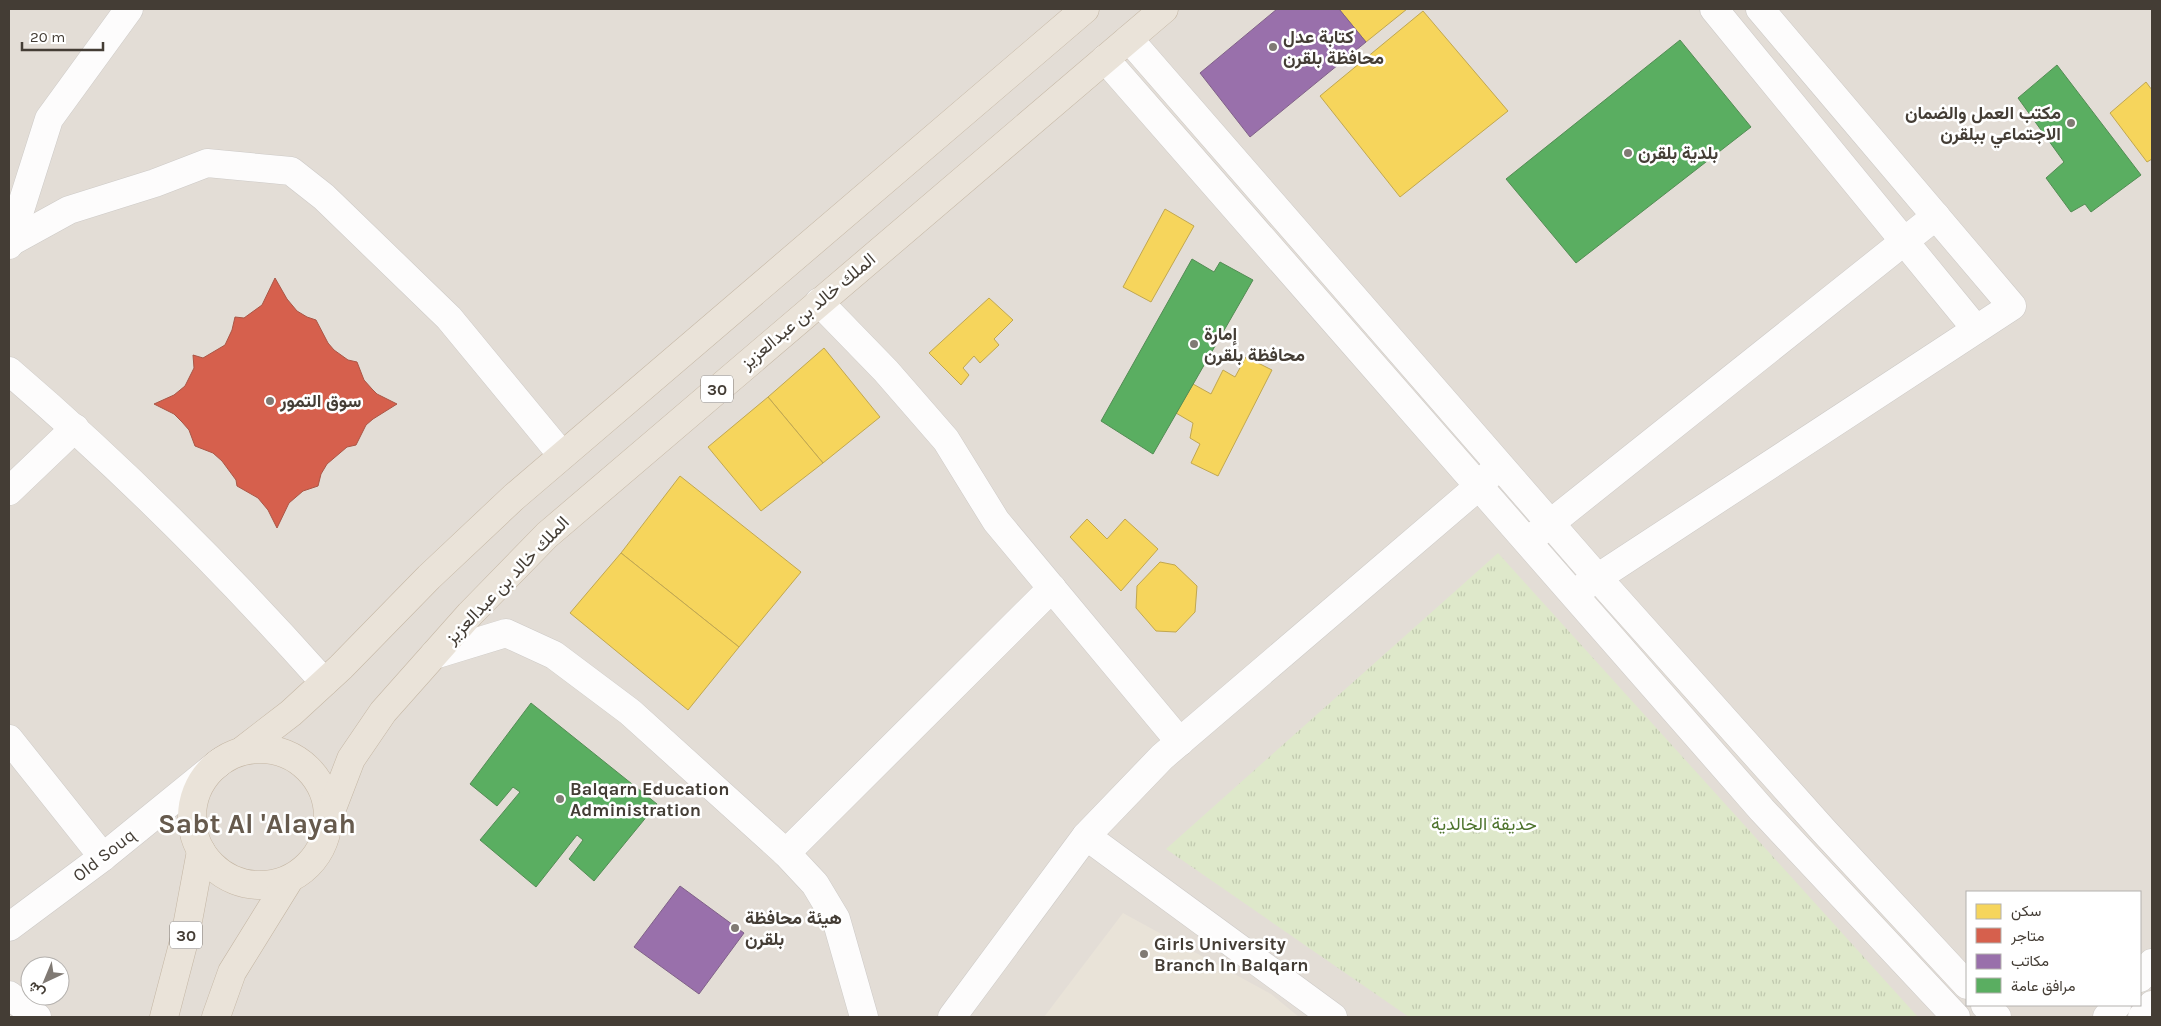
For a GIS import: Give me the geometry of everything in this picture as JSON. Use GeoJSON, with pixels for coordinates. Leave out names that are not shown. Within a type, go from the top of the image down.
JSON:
{"type":"FeatureCollection","features":[{"type":"Feature","properties":{"kind":"highway"},"geometry":{"type":"LineString","coordinates":[[289,880],[263,886],[238,882],[218,870],[200,851],[190,828],[192,803],[203,780],[232,756],[291,713],[429,577],[562,455],[1085,9]]}},
{"type":"Feature","properties":{"kind":"highway","name":"الملك خالد بن عبدالعزيز"},"geometry":{"type":"LineString","coordinates":[[328,819],[351,759],[383,712],[547,535],[1164,9]]}},
{"type":"Feature","properties":{"kind":"highway"},"geometry":{"type":"LineString","coordinates":[[216,1017],[232,972],[289,880],[309,865],[324,844],[328,819],[323,794],[311,774],[291,757],[267,748],[232,756]]}},
{"type":"Feature","properties":{"kind":"highway","name":"30"},"geometry":{"type":"LineString","coordinates":[[164,1017],[185,938],[200,851]]}},
{"type":"Feature","properties":{"kind":"street"},"geometry":{"type":"LineString","coordinates":[[9,244],[49,119],[129,9]]}},
{"type":"Feature","properties":{"kind":"street"},"geometry":{"type":"LineString","coordinates":[[1714,9],[1976,329]]}},
{"type":"Feature","properties":{"kind":"street"},"geometry":{"type":"LineString","coordinates":[[1574,594],[1597,577],[2012,306],[1760,9]]}},
{"type":"Feature","properties":{"kind":"street"},"geometry":{"type":"LineString","coordinates":[[1129,39],[1597,577],[1824,831],[1966,983]]}},
{"type":"Feature","properties":{"kind":"street"},"geometry":{"type":"LineString","coordinates":[[1104,59],[1762,810],[1956,1017]]}},
{"type":"Feature","properties":{"kind":"street"},"geometry":{"type":"LineString","coordinates":[[9,244],[69,210],[155,183],[207,163],[291,171],[324,197],[449,318],[562,455]]}},
{"type":"Feature","properties":{"kind":"street"},"geometry":{"type":"LineString","coordinates":[[1528,541],[1936,216]]}},
{"type":"Feature","properties":{"kind":"street"},"geometry":{"type":"LineString","coordinates":[[819,302],[886,371],[946,440],[996,520],[1180,742]]}},
{"type":"Feature","properties":{"kind":"street"},"geometry":{"type":"LineString","coordinates":[[9,371],[75,428],[254,604],[324,682]]}},
{"type":"Feature","properties":{"kind":"street"},"geometry":{"type":"LineString","coordinates":[[9,491],[75,428]]}},
{"type":"Feature","properties":{"kind":"street"},"geometry":{"type":"LineString","coordinates":[[952,1017],[1086,836],[1162,757],[1479,486],[1500,464]]}},
{"type":"Feature","properties":{"kind":"street"},"geometry":{"type":"LineString","coordinates":[[786,853],[1052,588]]}},
{"type":"Feature","properties":{"kind":"street"},"geometry":{"type":"LineString","coordinates":[[434,656],[506,633],[554,655],[630,712],[786,853],[815,884],[836,919],[864,1017]]}},
{"type":"Feature","properties":{"kind":"street"},"geometry":{"type":"LineString","coordinates":[[9,738],[104,857]]}},
{"type":"Feature","properties":{"kind":"street","name":"Old Souq"},"geometry":{"type":"LineString","coordinates":[[9,927],[104,857],[232,756]]}},
{"type":"Feature","properties":{"kind":"street"},"geometry":{"type":"LineString","coordinates":[[1086,836],[1333,1017]]}},
{"type":"Feature","properties":{"kind":"street"},"geometry":{"type":"LineString","coordinates":[[2141,977],[2152,963]]}},
{"type":"Feature","properties":{"kind":"street"},"geometry":{"type":"LineString","coordinates":[[9,995],[38,1017]]}},
{"type":"Feature","properties":{"kind":"street"},"geometry":{"type":"LineString","coordinates":[[2142,1017],[2152,1005]]}},
{"type":"Feature","properties":{"kind":"street"},"geometry":{"type":"LineString","coordinates":[[1987,1006],[1997,1017]]}},
{"type":"Feature","properties":{"kind":"street"},"geometry":{"type":"LineString","coordinates":[[2107,1017],[2116,1006]]}},
{"type":"Feature","properties":{"kind":"shaded area"},"geometry":{"type":"Polygon","coordinates":[[[9,9],[2152,9],[2152,1017],[9,1017],[9,9]]]}},
{"type":"Feature","properties":{"kind":"shaded area","name":"Girls University Branch In Balqarn"},"geometry":{"type":"Polygon","coordinates":[[[1123,913],[1271,994],[1299,1017],[1044,1017],[1123,913]]]}},
{"type":"Feature","properties":{"kind":"green space","name":"حديقة الخالدية"},"geometry":{"type":"Polygon","coordinates":[[[1498,553],[1918,1017],[1409,1017],[1166,849],[1498,553]]]}},
{"type":"Feature","properties":{"kind":"building: سكن"},"geometry":{"type":"Polygon","coordinates":[[[1339,9],[1407,9],[1366,42],[1339,9]]]}},
{"type":"Feature","properties":{"kind":"building: سكن"},"geometry":{"type":"Polygon","coordinates":[[[1423,11],[1508,111],[1400,197],[1320,96],[1423,11]]]}},
{"type":"Feature","properties":{"kind":"building: سكن"},"geometry":{"type":"Polygon","coordinates":[[[2146,82],[2152,90],[2152,159],[2147,162],[2110,113],[2146,82]]]}},
{"type":"Feature","properties":{"kind":"building: سكن"},"geometry":{"type":"Polygon","coordinates":[[[1165,209],[1194,226],[1151,302],[1123,287],[1165,209]]]}},
{"type":"Feature","properties":{"kind":"building: سكن"},"geometry":{"type":"Polygon","coordinates":[[[989,298],[1013,320],[994,339],[999,345],[980,363],[974,356],[963,368],[969,375],[961,385],[929,353],[989,298]]]}},
{"type":"Feature","properties":{"kind":"building: سكن"},"geometry":{"type":"Polygon","coordinates":[[[824,348],[880,417],[823,463],[768,397],[824,348]]]}},
{"type":"Feature","properties":{"kind":"building: سكن"},"geometry":{"type":"Polygon","coordinates":[[[1246,357],[1272,370],[1218,476],[1191,463],[1200,444],[1190,438],[1193,423],[1176,413],[1193,384],[1211,394],[1223,370],[1235,377],[1246,357]]]}},
{"type":"Feature","properties":{"kind":"building: سكن"},"geometry":{"type":"Polygon","coordinates":[[[768,397],[823,463],[761,511],[708,447],[768,397]]]}},
{"type":"Feature","properties":{"kind":"building: سكن"},"geometry":{"type":"Polygon","coordinates":[[[680,476],[801,572],[739,647],[621,553],[680,476]]]}},
{"type":"Feature","properties":{"kind":"building: سكن"},"geometry":{"type":"Polygon","coordinates":[[[1087,519],[1107,539],[1125,519],[1158,549],[1121,591],[1070,537],[1087,519]]]}},
{"type":"Feature","properties":{"kind":"building: سكن"},"geometry":{"type":"Polygon","coordinates":[[[621,553],[739,647],[688,710],[570,613],[621,553]]]}},
{"type":"Feature","properties":{"kind":"building: سكن"},"geometry":{"type":"Polygon","coordinates":[[[1160,562],[1175,565],[1197,586],[1195,612],[1176,632],[1156,631],[1136,608],[1137,586],[1160,562]]]}},
{"type":"Feature","properties":{"kind":"building: متاجر"},"geometry":{"type":"Polygon","coordinates":[[[275,278],[287,299],[297,311],[316,320],[328,343],[334,350],[348,360],[357,362],[364,380],[372,389],[377,394],[397,404],[366,425],[356,445],[347,447],[327,464],[321,474],[318,486],[303,491],[289,503],[277,528],[268,510],[258,498],[237,486],[236,480],[222,461],[213,453],[195,446],[189,430],[182,422],[174,414],[154,404],[174,395],[185,386],[194,368],[193,355],[203,358],[225,345],[232,330],[235,317],[244,318],[262,305],[275,278]]]}},
{"type":"Feature","properties":{"kind":"building: مكاتب"},"geometry":{"type":"Polygon","coordinates":[[[1277,9],[1339,9],[1366,42],[1250,137],[1200,73],[1277,9]]]}},
{"type":"Feature","properties":{"kind":"building: مكاتب"},"geometry":{"type":"Polygon","coordinates":[[[680,886],[744,933],[699,994],[634,947],[680,886]]]}},
{"type":"Feature","properties":{"kind":"building: مرافق عامة","name":"بلدية بلقرن"},"geometry":{"type":"Polygon","coordinates":[[[1680,40],[1751,127],[1576,263],[1506,179],[1680,40]]]}},
{"type":"Feature","properties":{"kind":"building: مرافق عامة"},"geometry":{"type":"Polygon","coordinates":[[[2057,65],[2141,175],[2091,212],[2085,204],[2071,212],[2046,178],[2064,162],[2018,98],[2057,65]]]}},
{"type":"Feature","properties":{"kind":"building: مرافق عامة"},"geometry":{"type":"Polygon","coordinates":[[[1192,259],[1214,272],[1220,262],[1253,280],[1153,454],[1101,421],[1192,259]]]}},
{"type":"Feature","properties":{"kind":"building: مرافق عامة"},"geometry":{"type":"Polygon","coordinates":[[[531,703],[657,804],[594,881],[569,859],[583,840],[577,835],[536,887],[480,840],[520,792],[513,787],[497,806],[470,784],[531,703]]]}},
{"type":"Feature","properties":{"kind":"place","name":"كتابة عدل محافظة بلقرن"},"geometry":{"type":"Point","coordinates":[1273,47]}},
{"type":"Feature","properties":{"kind":"place","name":"مكتب العمل والضمان الاجتماعي ببلقرن"},"geometry":{"type":"Point","coordinates":[2071,123]}},
{"type":"Feature","properties":{"kind":"place","name":"بلدية بلقرن"},"geometry":{"type":"Point","coordinates":[1628,153]}},
{"type":"Feature","properties":{"kind":"place","name":"إمارة محافظة بلقرن"},"geometry":{"type":"Point","coordinates":[1194,344]}},
{"type":"Feature","properties":{"kind":"place","name":"سوق التمور"},"geometry":{"type":"Point","coordinates":[270,401]}},
{"type":"Feature","properties":{"kind":"place","name":"Balqarn Education Administration"},"geometry":{"type":"Point","coordinates":[560,799]}},
{"type":"Feature","properties":{"kind":"place","name":"هيئة محافظة بلقرن"},"geometry":{"type":"Point","coordinates":[735,928]}},
{"type":"Feature","properties":{"kind":"place","name":"Girls University Branch In Balqarn"},"geometry":{"type":"Point","coordinates":[1144,954]}},
{"type":"Feature","properties":{"kind":"district","name":"Sabt Al 'Alayah"},"geometry":{"type":"Point","coordinates":[257,823]}}]}
